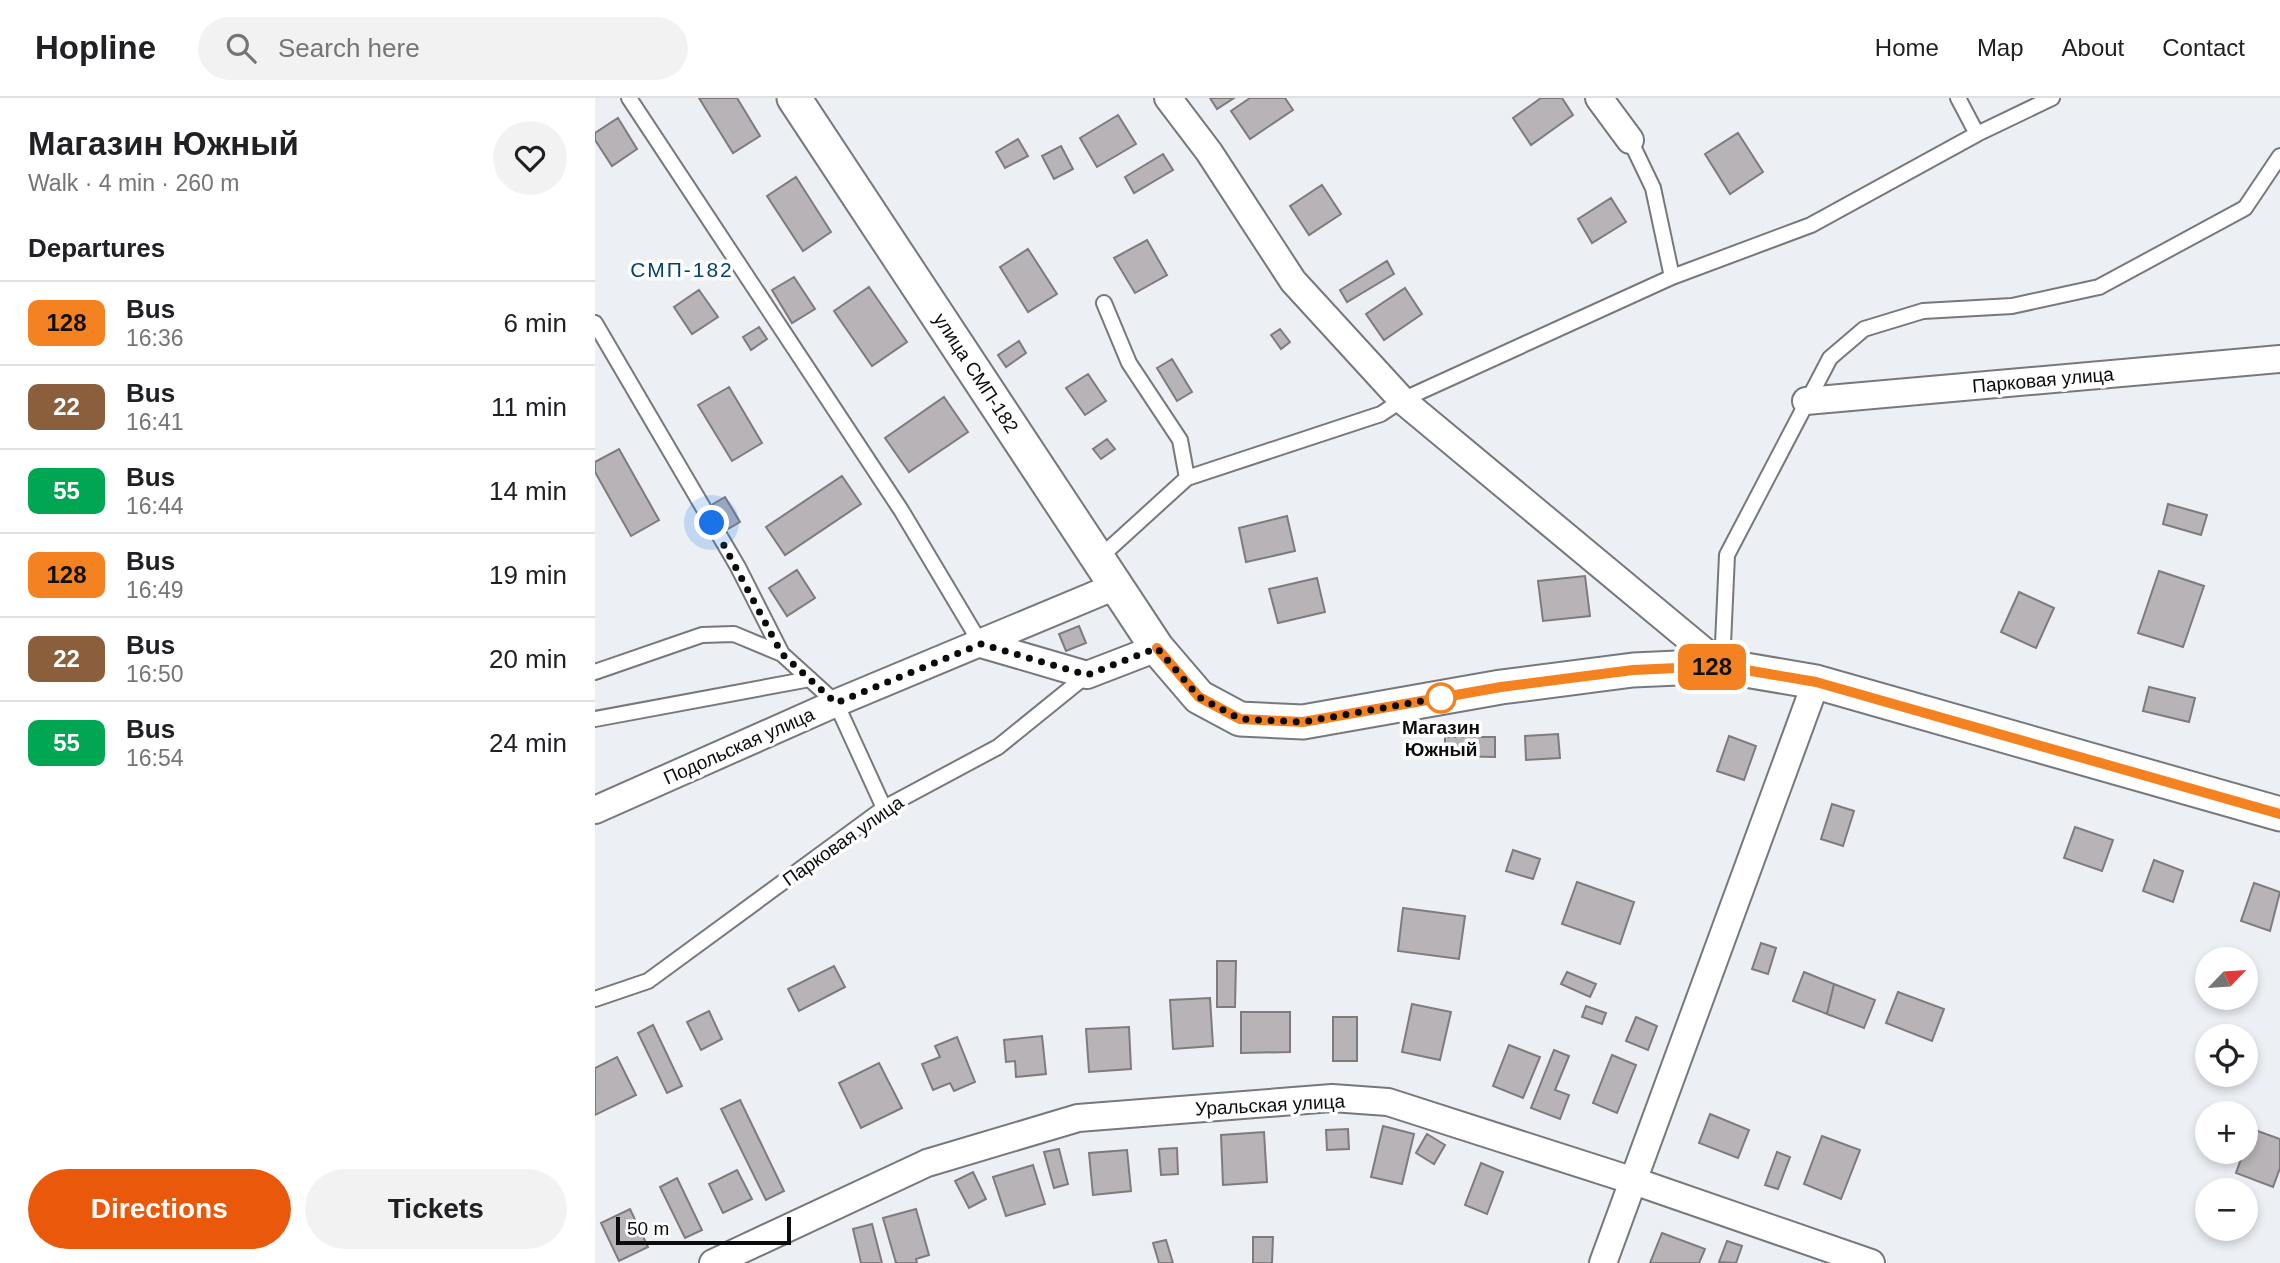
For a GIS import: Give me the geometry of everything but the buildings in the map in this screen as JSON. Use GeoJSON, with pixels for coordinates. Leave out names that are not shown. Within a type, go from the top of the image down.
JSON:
{"type":"FeatureCollection","features":[{"type":"Feature","properties":{"kind":"street","name":"улица СМП-182"},"geometry":{"type":"LineString","coordinates":[[794,98],[1157,648]]}},
{"type":"Feature","properties":{"kind":"street"},"geometry":{"type":"LineString","coordinates":[[1168,98],[1209,152],[1293,281],[1402,400],[1722,666]]}},
{"type":"Feature","properties":{"kind":"street"},"geometry":{"type":"LineString","coordinates":[[1599,98],[1630,140]]}},
{"type":"Feature","properties":{"kind":"street","name":"Парковая улица"},"geometry":{"type":"LineString","coordinates":[[1806,401],[2280,359]]}},
{"type":"Feature","properties":{"kind":"street","name":"Подольская улица"},"geometry":{"type":"LineString","coordinates":[[595,810],[836,703],[981,644],[1107,572]]}},
{"type":"Feature","properties":{"kind":"street"},"geometry":{"type":"LineString","coordinates":[[981,644],[1087,675],[1157,648],[1199,697],[1240,719],[1303,722],[1501,687],[1633,670],[1722,666],[1816,682],[2280,814]]}},
{"type":"Feature","properties":{"kind":"street"},"geometry":{"type":"LineString","coordinates":[[1603,1263],[1816,682]]}},
{"type":"Feature","properties":{"kind":"street","name":"Уральская улица"},"geometry":{"type":"LineString","coordinates":[[713,1263],[927,1163],[1078,1118],[1332,1098],[1388,1102],[1634,1181],[1871,1263]]}},
{"type":"Feature","properties":{"kind":"lane"},"geometry":{"type":"LineString","coordinates":[[629,98],[901,510],[981,644]]}},
{"type":"Feature","properties":{"kind":"lane"},"geometry":{"type":"LineString","coordinates":[[1958,98],[1977,134]]}},
{"type":"Feature","properties":{"kind":"lane"},"geometry":{"type":"LineString","coordinates":[[1107,572],[1187,478],[1381,414],[1402,400],[1672,277],[1811,225],[1977,134],[2052,98]]}},
{"type":"Feature","properties":{"kind":"lane"},"geometry":{"type":"LineString","coordinates":[[1630,140],[1653,188],[1672,277]]}},
{"type":"Feature","properties":{"kind":"lane"},"geometry":{"type":"LineString","coordinates":[[1722,666],[1727,555],[1830,358],[1864,329],[1923,311],[2012,306],[2099,287],[2245,208],[2280,156]]}},
{"type":"Feature","properties":{"kind":"lane"},"geometry":{"type":"LineString","coordinates":[[1104,303],[1129,362],[1180,440],[1187,478]]}},
{"type":"Feature","properties":{"kind":"lane"},"geometry":{"type":"LineString","coordinates":[[595,323],[738,567],[782,654]]}},
{"type":"Feature","properties":{"kind":"lane"},"geometry":{"type":"LineString","coordinates":[[595,672],[702,635],[733,634],[782,654],[836,703],[884,808]]}},
{"type":"Feature","properties":{"kind":"lane","name":"Парковая улица"},"geometry":{"type":"LineString","coordinates":[[595,999],[648,981],[884,808],[998,747],[1087,675]]}},
{"type":"Feature","properties":{"kind":"lane"},"geometry":{"type":"LineString","coordinates":[[595,719],[810,679]]}},
{"type":"Feature","properties":{"kind":"bus line","name":"128"},"geometry":{"type":"LineString","coordinates":[[1157,648],[1199,697],[1240,719],[1303,722],[1501,687],[1633,670],[1722,666],[1816,682],[2280,814]]}},
{"type":"Feature","properties":{"kind":"place","name":"Магазин Южный"},"geometry":{"type":"Point","coordinates":[1441,698]}},
{"type":"Feature","properties":{"kind":"district","name":"СМП-182"},"geometry":{"type":"Point","coordinates":[682,269]}},
{"type":"Feature","properties":{"kind":"route"},"geometry":{"type":"LineString","coordinates":[[712,523],[738,567],[782,654],[836,703],[981,644],[1087,675],[1157,648],[1199,697],[1240,719],[1303,722],[1451,696],[1441,698]]}}]}
